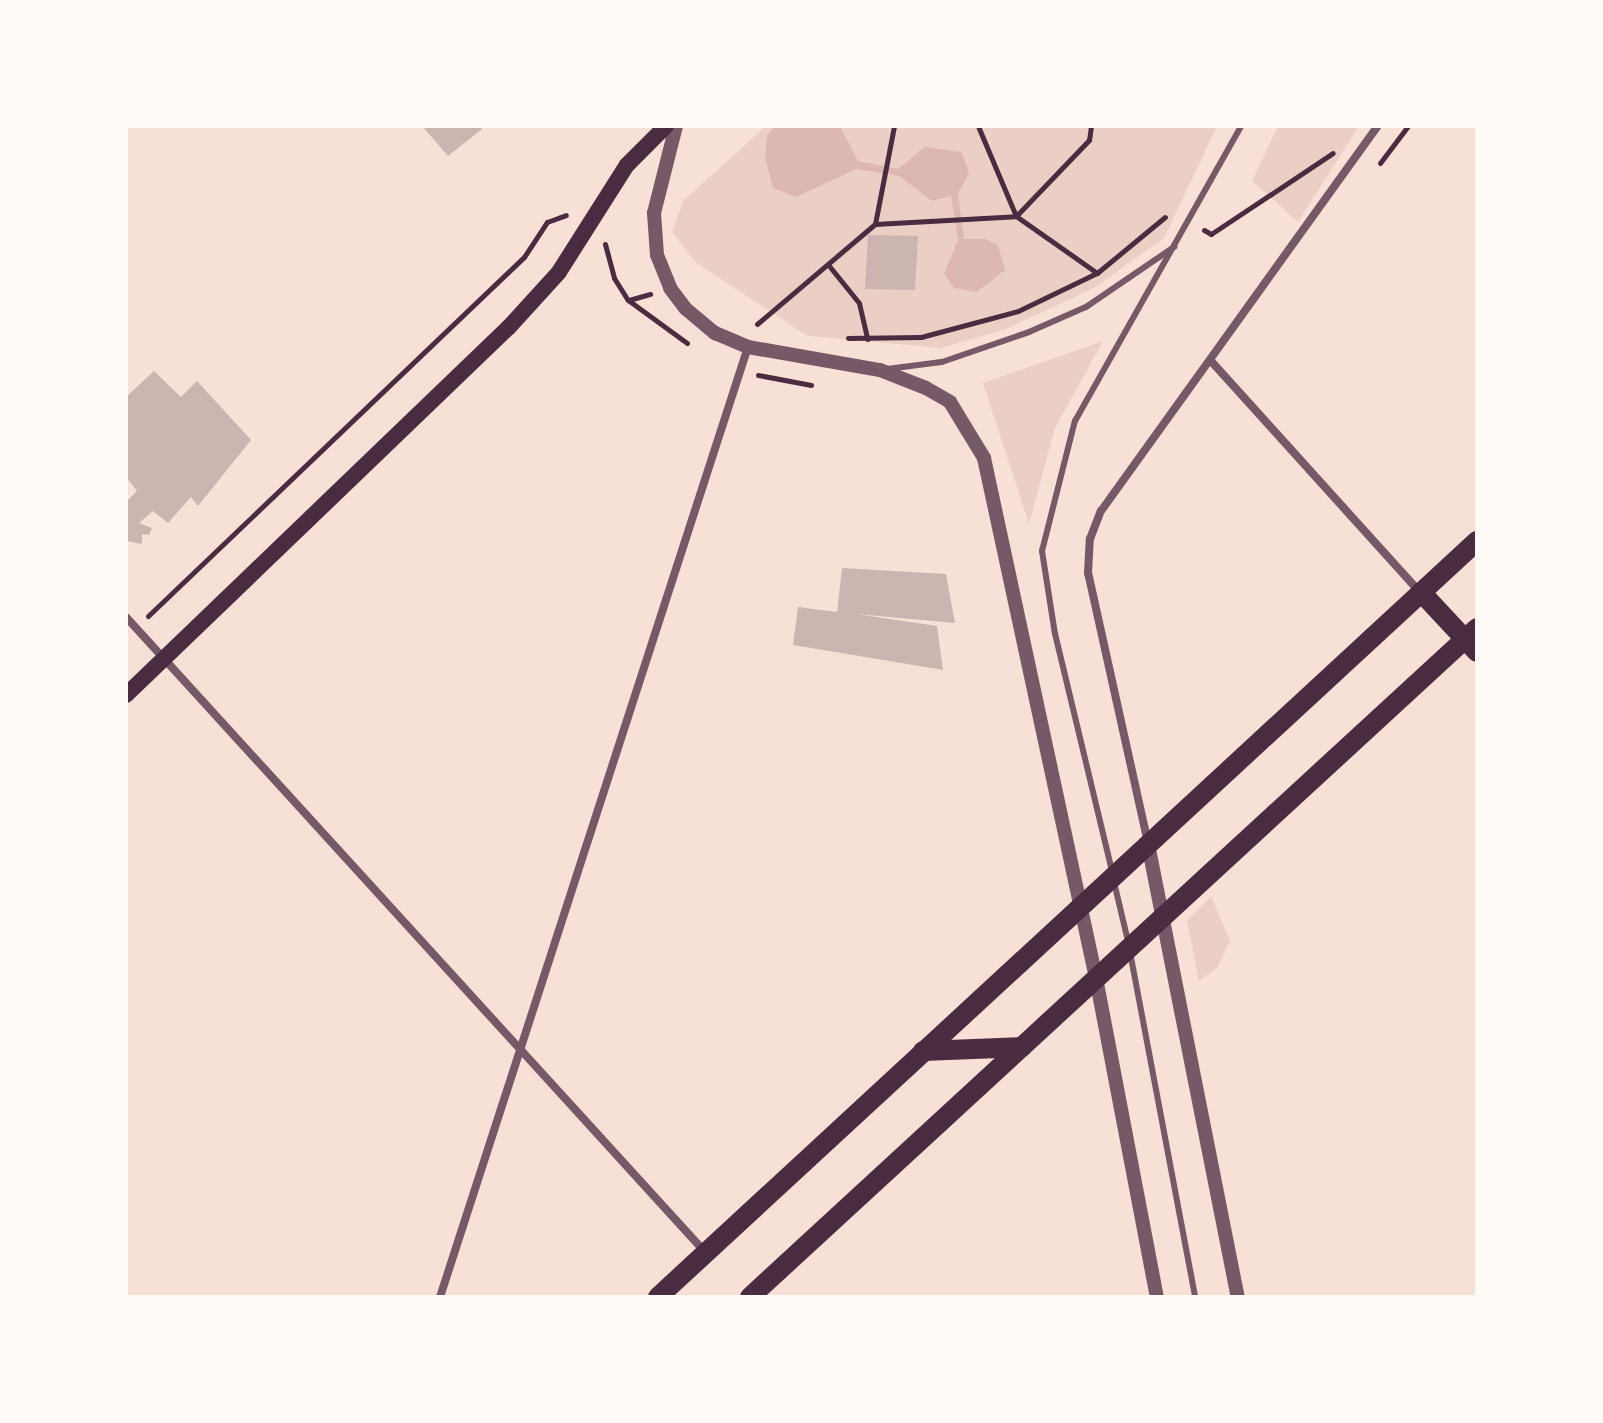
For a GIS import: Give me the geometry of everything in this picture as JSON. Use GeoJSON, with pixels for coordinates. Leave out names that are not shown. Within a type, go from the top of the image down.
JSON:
{"type":"FeatureCollection","features":[{"type":"Feature","properties":{"kind":"main road"},"geometry":{"type":"LineString","coordinates":[[126,695],[509,327],[559,272],[627,165],[666,126]]}},
{"type":"Feature","properties":{"kind":"main road"},"geometry":{"type":"LineString","coordinates":[[658,1297],[1477,541]]}},
{"type":"Feature","properties":{"kind":"main road"},"geometry":{"type":"LineString","coordinates":[[750,1297],[1129,948],[1473,640],[1421,592]]}},
{"type":"Feature","properties":{"kind":"main road"},"geometry":{"type":"LineString","coordinates":[[923,1051],[1022,1047]]}},
{"type":"Feature","properties":{"kind":"street"},"geometry":{"type":"LineString","coordinates":[[676,126],[654,213],[657,255],[686,309],[715,333],[748,347],[880,370],[950,402],[970,427],[984,458],[1081,905],[1157,1297]]}},
{"type":"Feature","properties":{"kind":"street"},"geometry":{"type":"LineString","coordinates":[[1238,1297],[1165,916],[1088,573],[1090,539],[1101,511],[1378,126]]}},
{"type":"Feature","properties":{"kind":"street"},"geometry":{"type":"LineString","coordinates":[[440,1297],[748,347]]}},
{"type":"Feature","properties":{"kind":"street"},"geometry":{"type":"LineString","coordinates":[[1211,361],[1421,592]]}},
{"type":"Feature","properties":{"kind":"street"},"geometry":{"type":"LineString","coordinates":[[126,617],[705,1253]]}},
{"type":"Feature","properties":{"kind":"lane"},"geometry":{"type":"LineString","coordinates":[[1195,1297],[1129,948],[1055,634],[1042,551],[1075,421],[1177,245],[1241,126]]}},
{"type":"Feature","properties":{"kind":"lane"},"geometry":{"type":"LineString","coordinates":[[880,370],[942,362],[1029,332],[1086,307],[1177,245]]}},
{"type":"Feature","properties":{"kind":"path"},"geometry":{"type":"LineString","coordinates":[[748,347],[757,325],[830,267],[875,224],[894,126]]}},
{"type":"Feature","properties":{"kind":"path"},"geometry":{"type":"LineString","coordinates":[[978,126],[1016,216],[1097,273]]}},
{"type":"Feature","properties":{"kind":"path"},"geometry":{"type":"LineString","coordinates":[[875,224],[1016,216],[1089,140],[1091,126]]}},
{"type":"Feature","properties":{"kind":"path"},"geometry":{"type":"LineString","coordinates":[[1211,234],[1340,148]]}},
{"type":"Feature","properties":{"kind":"path"},"geometry":{"type":"LineString","coordinates":[[163,602],[524,257],[547,222],[564,214],[573,217]]}},
{"type":"Feature","properties":{"kind":"path"},"geometry":{"type":"LineString","coordinates":[[838,338],[867,339],[976,326],[1068,290],[1097,273],[1167,215]]}},
{"type":"Feature","properties":{"kind":"path"},"geometry":{"type":"LineString","coordinates":[[604,242],[614,278],[628,300]]}},
{"type":"Feature","properties":{"kind":"path"},"geometry":{"type":"LineString","coordinates":[[830,267],[859,303],[867,339],[880,370]]}},
{"type":"Feature","properties":{"kind":"path"},"geometry":{"type":"LineString","coordinates":[[745,318],[770,328]]}},
{"type":"Feature","properties":{"kind":"path"},"geometry":{"type":"LineString","coordinates":[[774,380],[821,386]]}},
{"type":"Feature","properties":{"kind":"shaded area"},"geometry":{"type":"Polygon","coordinates":[[[766,126],[1217,126],[1164,238],[1094,288],[1006,329],[941,348],[808,336],[695,262],[672,232],[683,201],[766,126]]]}},
{"type":"Feature","properties":{"kind":"shaded area"},"geometry":{"type":"Polygon","coordinates":[[[775,126],[840,126],[858,161],[898,169],[925,147],[962,152],[969,173],[958,194],[964,239],[986,239],[998,245],[1005,270],[977,292],[954,288],[944,274],[958,240],[951,196],[932,201],[899,176],[856,169],[796,197],[773,188],[765,157],[767,136],[775,126]]]}},
{"type":"Feature","properties":{"kind":"shaded area"},"geometry":{"type":"Polygon","coordinates":[[[1278,126],[1359,126],[1298,222],[1252,181],[1278,126]]]}},
{"type":"Feature","properties":{"kind":"shaded area"},"geometry":{"type":"Polygon","coordinates":[[[1103,341],[1055,428],[1029,524],[983,383],[1103,341]]]}},
{"type":"Feature","properties":{"kind":"shaded area"},"geometry":{"type":"Polygon","coordinates":[[[1211,896],[1230,941],[1217,968],[1199,981],[1187,921],[1211,896]]]}},
{"type":"Feature","properties":{"kind":"building"},"geometry":{"type":"Polygon","coordinates":[[[422,126],[480,126],[482,129],[448,156],[422,126]]]}},
{"type":"Feature","properties":{"kind":"building"},"geometry":{"type":"Polygon","coordinates":[[[868,235],[918,236],[915,290],[865,289],[868,235]]]}},
{"type":"Feature","properties":{"kind":"building"},"geometry":{"type":"Polygon","coordinates":[[[154,371],[181,397],[197,381],[251,440],[198,506],[191,497],[168,523],[153,511],[139,523],[152,528],[149,535],[142,534],[142,544],[126,541],[126,502],[137,491],[126,477],[126,397],[154,371]]]}},
{"type":"Feature","properties":{"kind":"building"},"geometry":{"type":"Polygon","coordinates":[[[842,568],[946,574],[955,623],[856,614],[937,626],[943,670],[793,645],[798,607],[837,612],[842,568]]]}}]}
